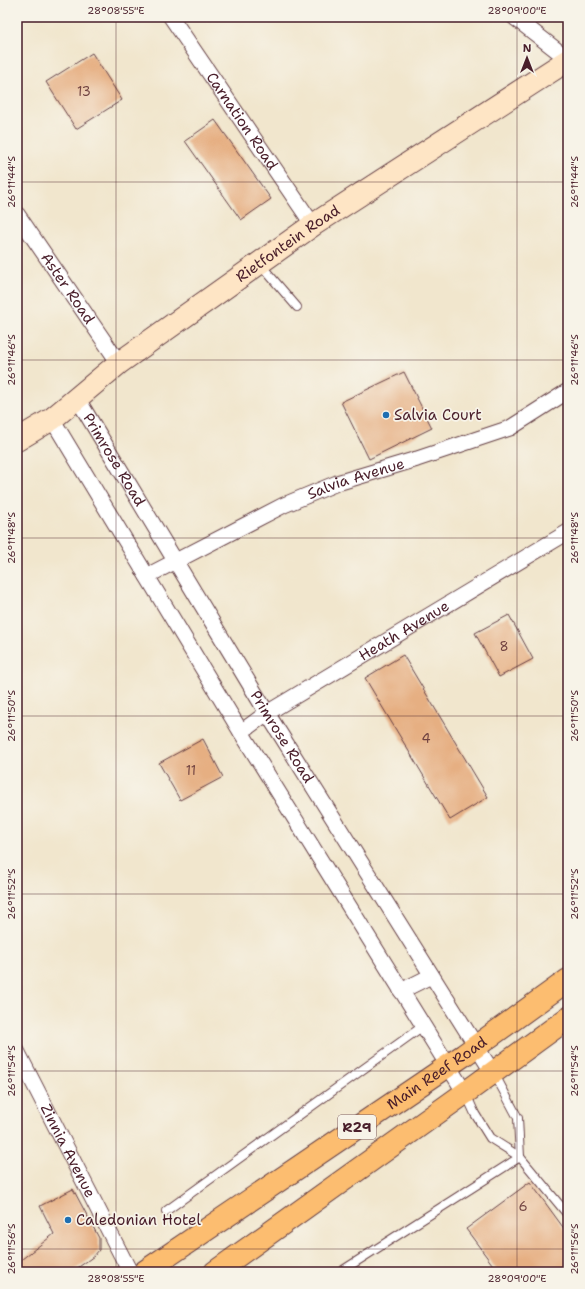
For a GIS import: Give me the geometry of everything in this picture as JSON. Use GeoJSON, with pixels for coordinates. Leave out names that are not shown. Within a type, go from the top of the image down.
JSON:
{"type":"FeatureCollection","features":[{"type":"Feature","properties":{"kind":"main road","name":"Main Reef Road"},"geometry":{"type":"LineString","coordinates":[[144,1272],[476,1046],[568,980]]}},
{"type":"Feature","properties":{"kind":"main road","name":"R29"},"geometry":{"type":"LineString","coordinates":[[215,1272],[568,1018]]}},
{"type":"Feature","properties":{"kind":"street","name":"Carnation Road"},"geometry":{"type":"LineString","coordinates":[[171,17],[313,225]]}},
{"type":"Feature","properties":{"kind":"street"},"geometry":{"type":"LineString","coordinates":[[514,17],[568,60]]}},
{"type":"Feature","properties":{"kind":"street","name":"Rietfontein Road"},"geometry":{"type":"LineString","coordinates":[[17,440],[52,419],[119,363],[313,225],[568,60]]}},
{"type":"Feature","properties":{"kind":"street","name":"Aster Road"},"geometry":{"type":"LineString","coordinates":[[17,214],[119,363]]}},
{"type":"Feature","properties":{"kind":"street","name":"Salvia Avenue"},"geometry":{"type":"LineString","coordinates":[[147,576],[284,505],[337,483],[417,459],[510,428],[568,391]]}},
{"type":"Feature","properties":{"kind":"street","name":"Primrose Road"},"geometry":{"type":"LineString","coordinates":[[77,398],[267,713],[493,1072]]}},
{"type":"Feature","properties":{"kind":"street"},"geometry":{"type":"LineString","coordinates":[[52,419],[241,732],[465,1093]]}},
{"type":"Feature","properties":{"kind":"street","name":"Heath Avenue"},"geometry":{"type":"LineString","coordinates":[[241,732],[267,713],[568,532]]}},
{"type":"Feature","properties":{"kind":"street"},"geometry":{"type":"LineString","coordinates":[[401,991],[432,976]]}},
{"type":"Feature","properties":{"kind":"street","name":"Zinnia Avenue"},"geometry":{"type":"LineString","coordinates":[[17,1051],[130,1272]]}},
{"type":"Feature","properties":{"kind":"lane"},"geometry":{"type":"LineString","coordinates":[[259,263],[297,307]]}},
{"type":"Feature","properties":{"kind":"lane"},"geometry":{"type":"LineString","coordinates":[[166,1211],[423,1026]]}},
{"type":"Feature","properties":{"kind":"lane"},"geometry":{"type":"LineString","coordinates":[[493,1072],[518,1118],[520,1157]]}},
{"type":"Feature","properties":{"kind":"lane"},"geometry":{"type":"LineString","coordinates":[[465,1093],[475,1114],[490,1138],[520,1157],[568,1215]]}},
{"type":"Feature","properties":{"kind":"lane"},"geometry":{"type":"LineString","coordinates":[[340,1272],[520,1157]]}},
{"type":"Feature","properties":{"kind":"building"},"geometry":{"type":"Polygon","coordinates":[[[92,53],[122,100],[76,129],[46,82],[92,53]]]}},
{"type":"Feature","properties":{"kind":"building"},"geometry":{"type":"Polygon","coordinates":[[[215,120],[271,199],[241,220],[185,141],[215,120]]]}},
{"type":"Feature","properties":{"kind":"building","name":"Salvia Court"},"geometry":{"type":"Polygon","coordinates":[[[404,372],[432,428],[369,459],[341,402],[404,372]]]}},
{"type":"Feature","properties":{"kind":"building"},"geometry":{"type":"Polygon","coordinates":[[[509,615],[533,659],[499,677],[475,633],[509,615]]]}},
{"type":"Feature","properties":{"kind":"building"},"geometry":{"type":"Polygon","coordinates":[[[403,655],[488,797],[450,820],[365,678],[403,655]]]}},
{"type":"Feature","properties":{"kind":"building"},"geometry":{"type":"Polygon","coordinates":[[[203,739],[223,777],[180,800],[159,763],[203,739]]]}},
{"type":"Feature","properties":{"kind":"building"},"geometry":{"type":"Polygon","coordinates":[[[530,1182],[568,1234],[568,1272],[498,1272],[466,1229],[530,1182]]]}},
{"type":"Feature","properties":{"kind":"building","name":"Caledonian Hotel"},"geometry":{"type":"Polygon","coordinates":[[[73,1189],[99,1238],[99,1250],[94,1256],[72,1272],[17,1272],[17,1263],[54,1234],[40,1206],[73,1189]]]}},
{"type":"Feature","properties":{"kind":"place","name":"Salvia Court"},"geometry":{"type":"Point","coordinates":[386,415]}},
{"type":"Feature","properties":{"kind":"place","name":"Caledonian Hotel"},"geometry":{"type":"Point","coordinates":[68,1220]}}]}
